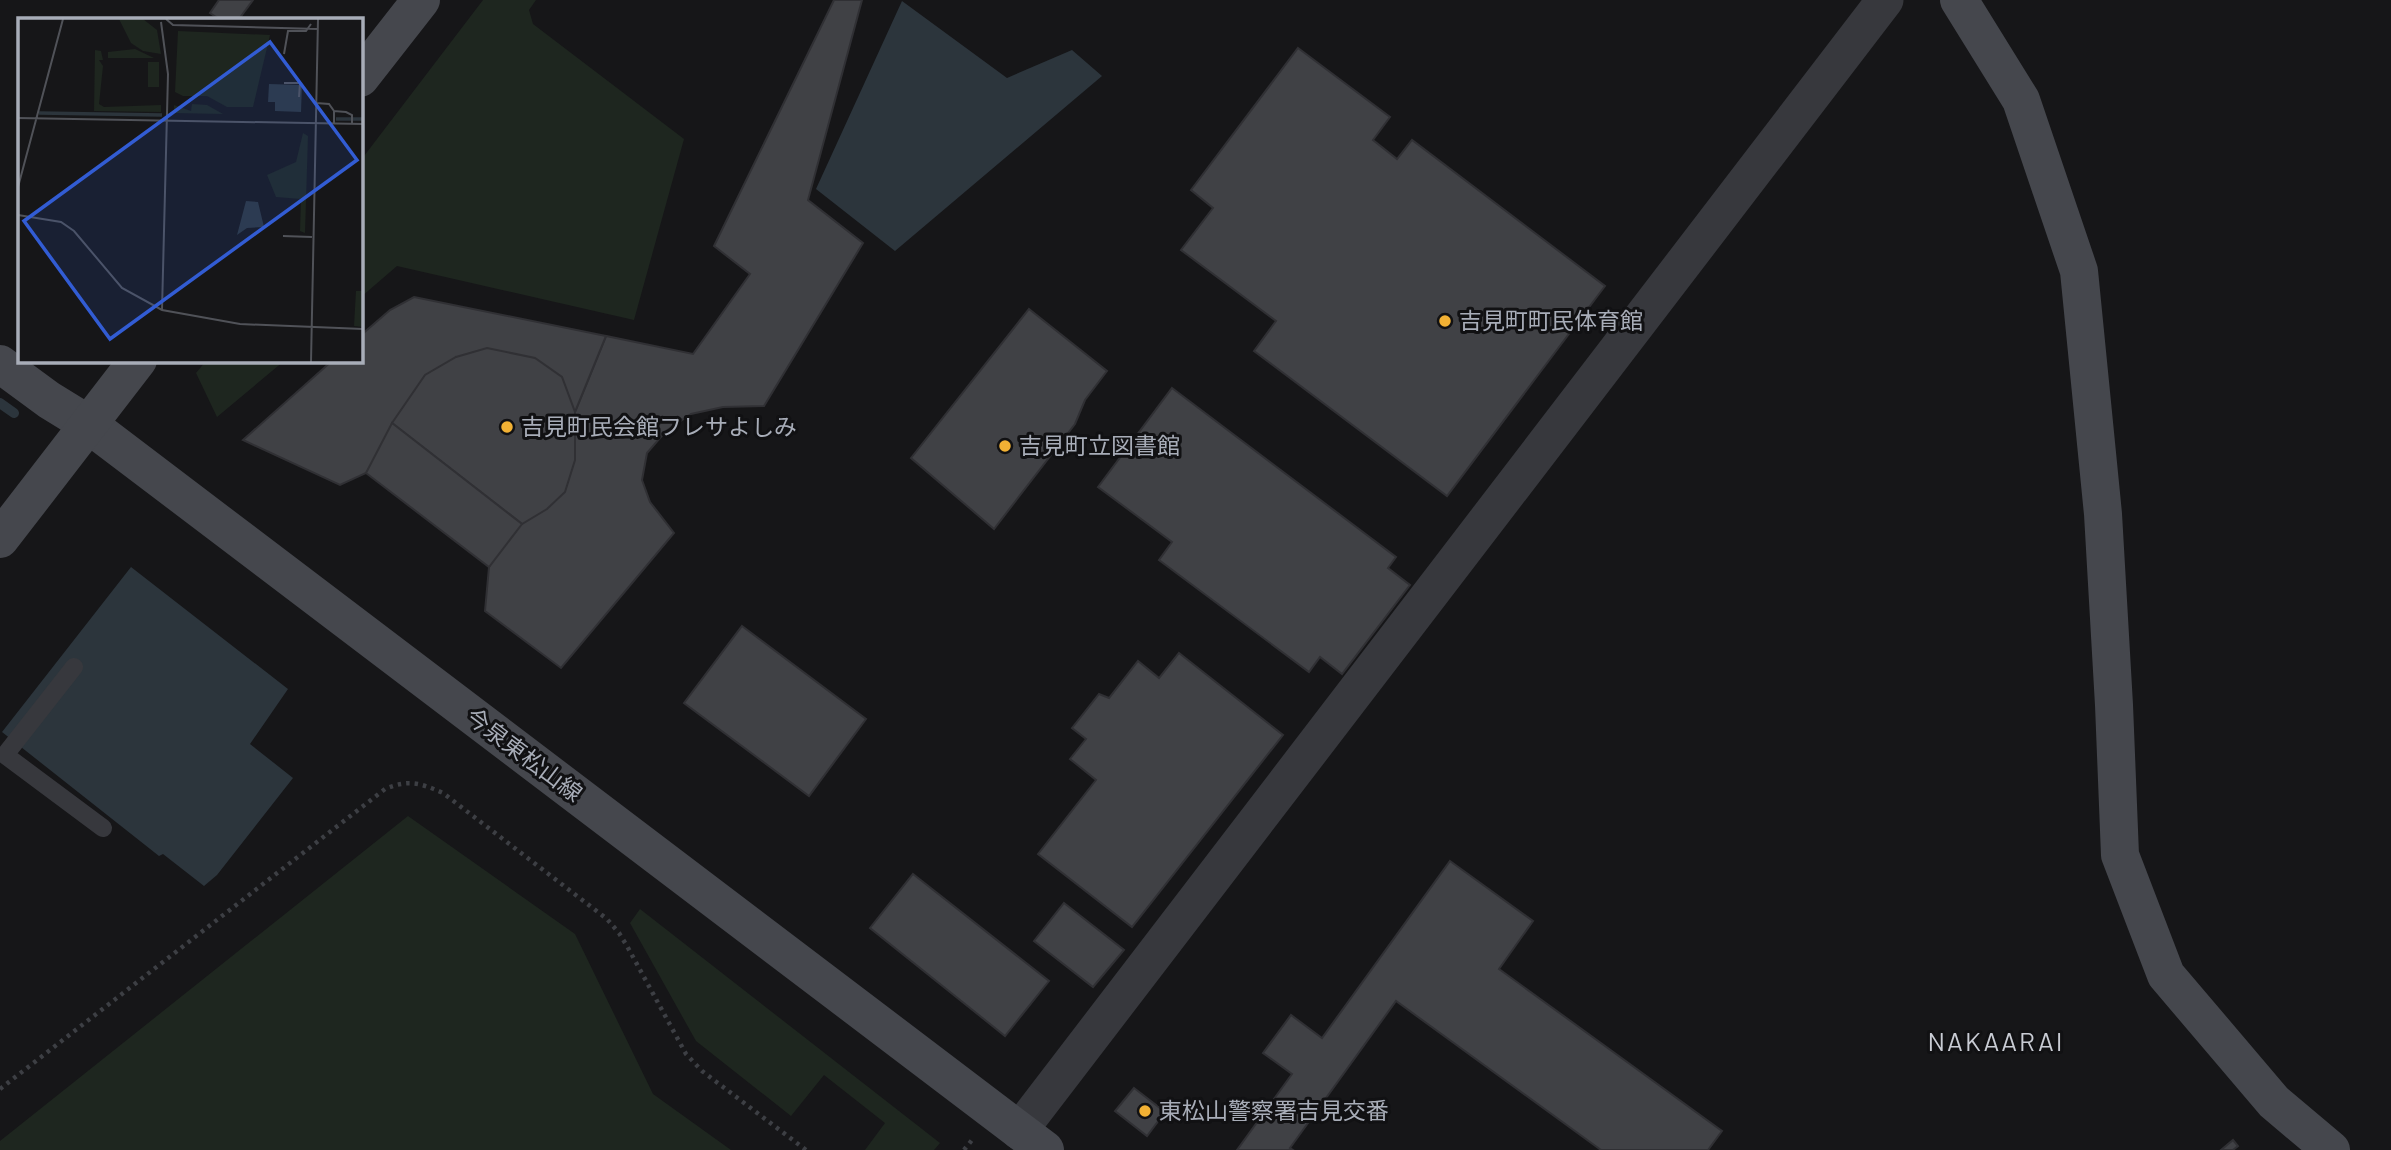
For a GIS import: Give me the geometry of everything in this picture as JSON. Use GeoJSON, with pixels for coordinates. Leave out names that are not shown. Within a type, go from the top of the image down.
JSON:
{"type":"FeatureCollection","features":[{"type":"Feature","properties":{"kind":"street"},"geometry":{"type":"LineString","coordinates":[[362,75],[421,0]]}},
{"type":"Feature","properties":{"kind":"street"},"geometry":{"type":"LineString","coordinates":[[1023,1144],[1885,0]]}},
{"type":"Feature","properties":{"kind":"street"},"geometry":{"type":"LineString","coordinates":[[1959,0],[2021,100],[2079,271],[2104,514],[2120,855],[2166,975],[2274,1102],[2331,1150]]}},
{"type":"Feature","properties":{"kind":"street"},"geometry":{"type":"LineString","coordinates":[[0,539],[136,362]]}},
{"type":"Feature","properties":{"kind":"street","name":"今泉東松山線"},"geometry":{"type":"LineString","coordinates":[[0,364],[88,425],[1023,1144]]}},
{"type":"Feature","properties":{"kind":"lane"},"geometry":{"type":"LineString","coordinates":[[74,667],[5,755],[103,828]]}},
{"type":"Feature","properties":{"kind":"path"},"geometry":{"type":"LineString","coordinates":[[0,1089],[385,789],[402,782],[422,783],[443,793],[607,919],[627,946],[685,1054],[702,1071],[806,1150]]}},
{"type":"Feature","properties":{"kind":"shaded area"},"geometry":{"type":"Polygon","coordinates":[[[483,0],[536,0],[529,10],[533,24],[684,139],[634,320],[397,266],[362,296],[362,159],[483,0]]]}},
{"type":"Feature","properties":{"kind":"shaded area"},"geometry":{"type":"Polygon","coordinates":[[[902,1],[1007,78],[1072,50],[1102,76],[895,251],[816,189],[902,1]]]}},
{"type":"Feature","properties":{"kind":"shaded area"},"geometry":{"type":"Polygon","coordinates":[[[205,362],[283,362],[217,417],[196,373],[205,362]]]}},
{"type":"Feature","properties":{"kind":"shaded area"},"geometry":{"type":"Polygon","coordinates":[[[131,567],[288,689],[250,744],[293,778],[217,875],[204,886],[163,854],[159,856],[2,732],[131,567]]]}},
{"type":"Feature","properties":{"kind":"shaded area"},"geometry":{"type":"Polygon","coordinates":[[[408,816],[575,934],[653,1094],[731,1150],[0,1150],[0,1141],[408,816]]]}},
{"type":"Feature","properties":{"kind":"shaded area"},"geometry":{"type":"Polygon","coordinates":[[[640,909],[940,1143],[934,1150],[865,1150],[885,1123],[824,1075],[791,1116],[696,1041],[630,923],[640,909]]]}},
{"type":"Feature","properties":{"kind":"building"},"geometry":{"type":"Polygon","coordinates":[[[219,0],[253,0],[240,18],[218,18],[210,13],[219,0]]]}},
{"type":"Feature","properties":{"kind":"building"},"geometry":{"type":"Polygon","coordinates":[[[834,0],[862,0],[808,200],[863,243],[764,406],[723,407],[691,414],[666,431],[647,453],[642,480],[650,502],[674,533],[561,668],[485,611],[489,567],[575,412],[606,336],[693,354],[750,274],[714,246],[834,0]]]}},
{"type":"Feature","properties":{"kind":"building"},"geometry":{"type":"Polygon","coordinates":[[[1298,48],[1390,117],[1373,140],[1397,159],[1412,140],[1605,286],[1447,496],[1254,351],[1276,321],[1181,250],[1213,208],[1191,190],[1298,48]]]}},
{"type":"Feature","properties":{"kind":"building"},"geometry":{"type":"Polygon","coordinates":[[[414,297],[606,336],[575,412],[456,357],[366,473],[340,485],[243,440],[331,362],[362,362],[362,334],[390,310],[414,297]]]}},
{"type":"Feature","properties":{"kind":"building"},"geometry":{"type":"Polygon","coordinates":[[[1029,309],[1107,371],[1085,400],[1075,424],[994,529],[911,458],[1029,309]]]}},
{"type":"Feature","properties":{"kind":"building"},"geometry":{"type":"Polygon","coordinates":[[[487,348],[535,358],[562,377],[575,412],[575,460],[565,492],[547,509],[522,524],[392,423],[425,375],[456,357],[487,348]]]}},
{"type":"Feature","properties":{"kind":"building"},"geometry":{"type":"Polygon","coordinates":[[[1172,388],[1396,557],[1388,568],[1410,585],[1342,674],[1320,657],[1309,672],[1159,560],[1172,542],[1098,487],[1172,388]]]}},
{"type":"Feature","properties":{"kind":"building"},"geometry":{"type":"Polygon","coordinates":[[[392,423],[522,524],[489,567],[366,473],[392,423]]]}},
{"type":"Feature","properties":{"kind":"building"},"geometry":{"type":"Polygon","coordinates":[[[742,626],[866,719],[809,796],[684,703],[742,626]]]}},
{"type":"Feature","properties":{"kind":"building"},"geometry":{"type":"Polygon","coordinates":[[[1179,653],[1283,735],[1132,927],[1038,854],[1096,780],[1070,759],[1086,739],[1072,728],[1099,694],[1109,698],[1138,661],[1159,678],[1179,653]]]}},
{"type":"Feature","properties":{"kind":"building"},"geometry":{"type":"Polygon","coordinates":[[[1450,861],[1533,921],[1499,969],[1722,1131],[1708,1150],[1601,1150],[1396,1001],[1290,1148],[1293,1150],[1237,1150],[1292,1074],[1263,1053],[1291,1015],[1322,1038],[1450,861]]]}},
{"type":"Feature","properties":{"kind":"building"},"geometry":{"type":"Polygon","coordinates":[[[913,874],[1049,981],[1005,1036],[870,928],[913,874]]]}},
{"type":"Feature","properties":{"kind":"building"},"geometry":{"type":"Polygon","coordinates":[[[1064,903],[1124,950],[1093,987],[1034,941],[1064,903]]]}},
{"type":"Feature","properties":{"kind":"building"},"geometry":{"type":"Polygon","coordinates":[[[1134,1088],[1165,1112],[1147,1136],[1115,1111],[1134,1088]]]}},
{"type":"Feature","properties":{"kind":"building"},"geometry":{"type":"Polygon","coordinates":[[[2233,1140],[2238,1146],[2233,1150],[2221,1150],[2233,1140]]]}},
{"type":"Feature","properties":{"kind":"waterway"},"geometry":{"type":"LineString","coordinates":[[0,403],[14,413]]}},
{"type":"Feature","properties":{"kind":"place","name":"吉見町町民体育館"},"geometry":{"type":"Point","coordinates":[1445,321]}},
{"type":"Feature","properties":{"kind":"place","name":"吉見町民会館フレサよしみ"},"geometry":{"type":"Point","coordinates":[507,427]}},
{"type":"Feature","properties":{"kind":"place","name":"吉見町立図書館"},"geometry":{"type":"Point","coordinates":[1005,446]}},
{"type":"Feature","properties":{"kind":"place","name":"東松山警察署吉見交番"},"geometry":{"type":"Point","coordinates":[1145,1111]}},
{"type":"Feature","properties":{"kind":"district","name":"NAKAARAI"},"geometry":{"type":"Point","coordinates":[1996,1042]}}]}
